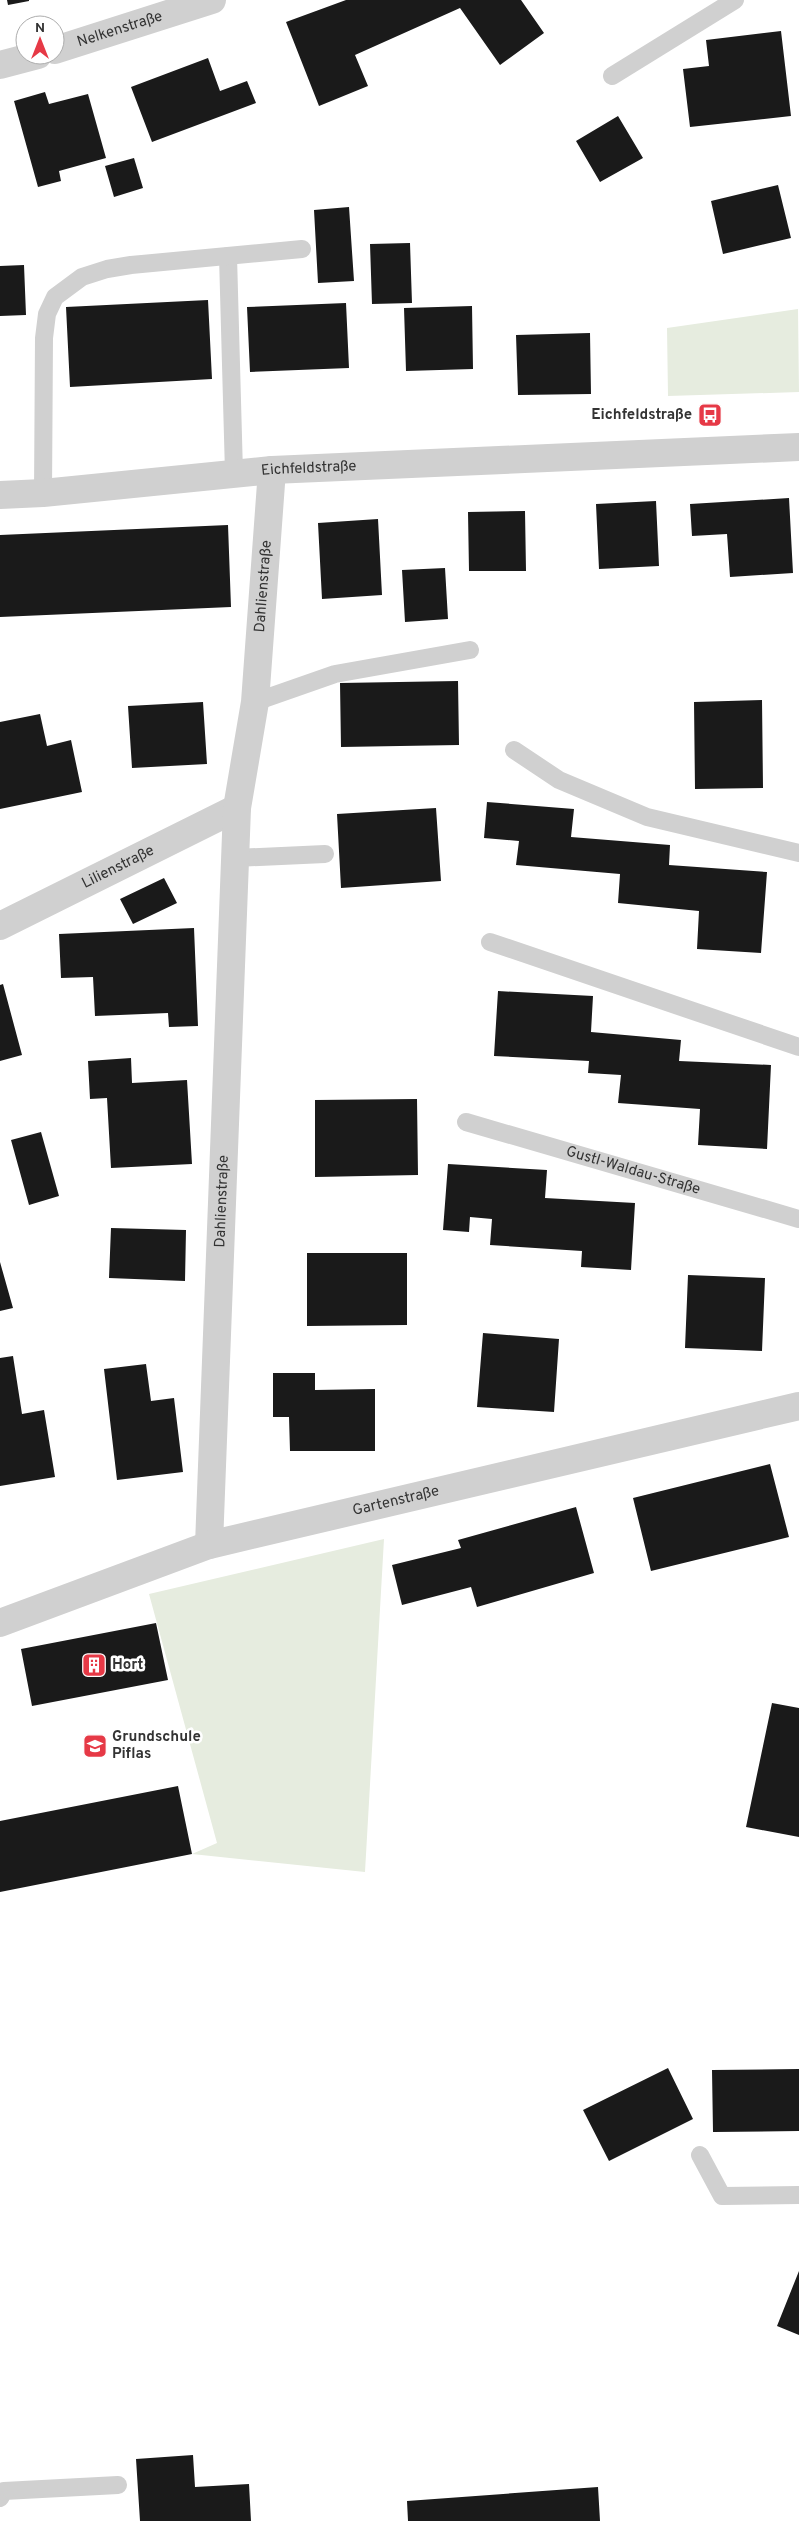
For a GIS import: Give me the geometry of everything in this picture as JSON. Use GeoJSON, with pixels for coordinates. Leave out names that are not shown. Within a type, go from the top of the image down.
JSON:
{"type":"FeatureCollection","features":[{"type":"Feature","properties":{"kind":"street","name":"Nelkenstraße"},"geometry":{"type":"LineString","coordinates":[[65,47],[212,0]]}},
{"type":"Feature","properties":{"kind":"street"},"geometry":{"type":"LineString","coordinates":[[0,65],[15,61]]}},
{"type":"Feature","properties":{"kind":"street","name":"Eichfeldstraße"},"geometry":{"type":"LineString","coordinates":[[0,495],[43,493],[272,470],[799,447]]}},
{"type":"Feature","properties":{"kind":"street","name":"Dahlienstraße"},"geometry":{"type":"LineString","coordinates":[[209,1545],[237,808],[254,702],[272,470]]}},
{"type":"Feature","properties":{"kind":"street","name":"Lilienstraße"},"geometry":{"type":"LineString","coordinates":[[0,926],[237,808]]}},
{"type":"Feature","properties":{"kind":"street","name":"Gartenstraße"},"geometry":{"type":"LineString","coordinates":[[0,1623],[209,1545],[799,1406]]}},
{"type":"Feature","properties":{"kind":"lane"},"geometry":{"type":"LineString","coordinates":[[612,76],[735,0]]}},
{"type":"Feature","properties":{"kind":"lane"},"geometry":{"type":"LineString","coordinates":[[43,493],[45,325],[47,314],[55,297],[72,282],[107,269],[302,249]]}},
{"type":"Feature","properties":{"kind":"lane"},"geometry":{"type":"LineString","coordinates":[[228,256],[234,473]]}},
{"type":"Feature","properties":{"kind":"lane"},"geometry":{"type":"LineString","coordinates":[[254,702],[335,674],[470,650]]}},
{"type":"Feature","properties":{"kind":"lane"},"geometry":{"type":"LineString","coordinates":[[514,750],[559,780],[647,816],[799,853]]}},
{"type":"Feature","properties":{"kind":"lane"},"geometry":{"type":"LineString","coordinates":[[235,858],[325,854]]}},
{"type":"Feature","properties":{"kind":"lane"},"geometry":{"type":"LineString","coordinates":[[490,942],[799,1047]]}},
{"type":"Feature","properties":{"kind":"lane","name":"Gustl-Waldau-Straße"},"geometry":{"type":"LineString","coordinates":[[466,1122],[799,1219]]}},
{"type":"Feature","properties":{"kind":"lane"},"geometry":{"type":"LineString","coordinates":[[700,2155],[722,2196],[799,2195]]}},
{"type":"Feature","properties":{"kind":"lane"},"geometry":{"type":"LineString","coordinates":[[0,2498],[4,2491],[118,2485]]}},
{"type":"Feature","properties":{"kind":"shaded area"},"geometry":{"type":"Polygon","coordinates":[[[798,309],[799,392],[668,396],[667,328],[798,309]]]}},
{"type":"Feature","properties":{"kind":"shaded area"},"geometry":{"type":"Polygon","coordinates":[[[384,1539],[365,1872],[192,1854],[217,1843],[149,1594],[384,1539]]]}},
{"type":"Feature","properties":{"kind":"building"},"geometry":{"type":"Polygon","coordinates":[[[7,0],[29,0],[29,1],[8,5],[7,0]]]}},
{"type":"Feature","properties":{"kind":"building"},"geometry":{"type":"Polygon","coordinates":[[[346,0],[521,0],[544,33],[500,65],[460,8],[355,55],[368,86],[319,106],[286,22],[346,0]]]}},
{"type":"Feature","properties":{"kind":"building"},"geometry":{"type":"Polygon","coordinates":[[[781,31],[791,116],[690,127],[683,69],[709,66],[706,40],[781,31]]]}},
{"type":"Feature","properties":{"kind":"building"},"geometry":{"type":"Polygon","coordinates":[[[208,58],[220,91],[247,81],[256,103],[152,142],[131,87],[208,58]]]}},
{"type":"Feature","properties":{"kind":"building"},"geometry":{"type":"Polygon","coordinates":[[[45,92],[49,104],[88,94],[106,158],[59,171],[61,181],[38,187],[14,101],[45,92]]]}},
{"type":"Feature","properties":{"kind":"building"},"geometry":{"type":"Polygon","coordinates":[[[618,116],[643,158],[600,182],[576,141],[618,116]]]}},
{"type":"Feature","properties":{"kind":"building"},"geometry":{"type":"Polygon","coordinates":[[[134,158],[143,188],[114,197],[105,166],[134,158]]]}},
{"type":"Feature","properties":{"kind":"building"},"geometry":{"type":"Polygon","coordinates":[[[778,185],[791,238],[723,254],[711,201],[778,185]]]}},
{"type":"Feature","properties":{"kind":"building"},"geometry":{"type":"Polygon","coordinates":[[[349,207],[354,281],[318,283],[314,210],[349,207]]]}},
{"type":"Feature","properties":{"kind":"building"},"geometry":{"type":"Polygon","coordinates":[[[410,243],[412,303],[372,304],[370,244],[410,243]]]}},
{"type":"Feature","properties":{"kind":"building"},"geometry":{"type":"Polygon","coordinates":[[[24,265],[26,315],[0,316],[0,266],[24,265]]]}},
{"type":"Feature","properties":{"kind":"building"},"geometry":{"type":"Polygon","coordinates":[[[208,300],[212,379],[70,387],[66,307],[208,300]]]}},
{"type":"Feature","properties":{"kind":"building"},"geometry":{"type":"Polygon","coordinates":[[[346,303],[349,368],[250,372],[247,307],[346,303]]]}},
{"type":"Feature","properties":{"kind":"building"},"geometry":{"type":"Polygon","coordinates":[[[472,306],[473,369],[406,371],[404,308],[472,306]]]}},
{"type":"Feature","properties":{"kind":"building"},"geometry":{"type":"Polygon","coordinates":[[[590,333],[591,394],[518,395],[516,335],[590,333]]]}},
{"type":"Feature","properties":{"kind":"building"},"geometry":{"type":"Polygon","coordinates":[[[789,498],[793,573],[730,577],[727,534],[692,536],[690,504],[789,498]]]}},
{"type":"Feature","properties":{"kind":"building"},"geometry":{"type":"Polygon","coordinates":[[[656,501],[659,566],[599,569],[596,504],[656,501]]]}},
{"type":"Feature","properties":{"kind":"building"},"geometry":{"type":"Polygon","coordinates":[[[525,511],[526,571],[469,571],[468,512],[525,511]]]}},
{"type":"Feature","properties":{"kind":"building"},"geometry":{"type":"Polygon","coordinates":[[[378,519],[382,595],[322,599],[318,523],[378,519]]]}},
{"type":"Feature","properties":{"kind":"building"},"geometry":{"type":"Polygon","coordinates":[[[228,525],[231,607],[0,617],[0,535],[228,525]]]}},
{"type":"Feature","properties":{"kind":"building"},"geometry":{"type":"Polygon","coordinates":[[[445,568],[448,619],[405,622],[402,570],[445,568]]]}},
{"type":"Feature","properties":{"kind":"building"},"geometry":{"type":"Polygon","coordinates":[[[458,681],[459,745],[341,747],[340,683],[458,681]]]}},
{"type":"Feature","properties":{"kind":"building"},"geometry":{"type":"Polygon","coordinates":[[[762,700],[763,788],[695,789],[694,702],[762,700]]]}},
{"type":"Feature","properties":{"kind":"building"},"geometry":{"type":"Polygon","coordinates":[[[203,702],[207,764],[132,768],[128,706],[203,702]]]}},
{"type":"Feature","properties":{"kind":"building"},"geometry":{"type":"Polygon","coordinates":[[[40,714],[47,746],[71,740],[82,792],[0,809],[0,722],[40,714]]]}},
{"type":"Feature","properties":{"kind":"building"},"geometry":{"type":"Polygon","coordinates":[[[487,802],[574,809],[571,837],[670,845],[669,865],[767,872],[761,953],[697,949],[699,911],[618,903],[620,874],[516,865],[519,841],[484,838],[487,802]]]}},
{"type":"Feature","properties":{"kind":"building"},"geometry":{"type":"Polygon","coordinates":[[[436,808],[441,881],[341,888],[337,814],[436,808]]]}},
{"type":"Feature","properties":{"kind":"building"},"geometry":{"type":"Polygon","coordinates":[[[164,878],[177,903],[133,924],[120,899],[164,878]]]}},
{"type":"Feature","properties":{"kind":"building"},"geometry":{"type":"Polygon","coordinates":[[[194,928],[198,1026],[169,1027],[168,1013],[95,1016],[93,977],[61,978],[59,934],[194,928]]]}},
{"type":"Feature","properties":{"kind":"building"},"geometry":{"type":"Polygon","coordinates":[[[3,984],[22,1055],[0,1061],[0,985],[3,984]]]}},
{"type":"Feature","properties":{"kind":"building"},"geometry":{"type":"Polygon","coordinates":[[[498,991],[593,996],[591,1032],[681,1040],[679,1061],[771,1065],[767,1149],[698,1145],[700,1109],[618,1103],[621,1075],[588,1073],[589,1061],[494,1056],[498,991]]]}},
{"type":"Feature","properties":{"kind":"building"},"geometry":{"type":"Polygon","coordinates":[[[131,1058],[132,1083],[187,1080],[192,1164],[111,1168],[107,1098],[90,1099],[88,1061],[131,1058]]]}},
{"type":"Feature","properties":{"kind":"building"},"geometry":{"type":"Polygon","coordinates":[[[417,1099],[418,1175],[315,1177],[315,1100],[417,1099]]]}},
{"type":"Feature","properties":{"kind":"building"},"geometry":{"type":"Polygon","coordinates":[[[41,1132],[59,1196],[29,1205],[11,1140],[41,1132]]]}},
{"type":"Feature","properties":{"kind":"building"},"geometry":{"type":"Polygon","coordinates":[[[448,1164],[547,1170],[545,1198],[635,1203],[631,1270],[581,1267],[582,1251],[490,1245],[492,1219],[470,1217],[469,1232],[443,1230],[448,1164]]]}},
{"type":"Feature","properties":{"kind":"building"},"geometry":{"type":"Polygon","coordinates":[[[111,1228],[186,1230],[185,1281],[109,1278],[111,1228]]]}},
{"type":"Feature","properties":{"kind":"building"},"geometry":{"type":"Polygon","coordinates":[[[307,1253],[407,1253],[407,1325],[307,1326],[307,1253]]]}},
{"type":"Feature","properties":{"kind":"building"},"geometry":{"type":"Polygon","coordinates":[[[0,1262],[13,1308],[0,1311],[0,1262]]]}},
{"type":"Feature","properties":{"kind":"building"},"geometry":{"type":"Polygon","coordinates":[[[688,1275],[765,1278],[762,1351],[685,1348],[688,1275]]]}},
{"type":"Feature","properties":{"kind":"building"},"geometry":{"type":"Polygon","coordinates":[[[483,1333],[559,1339],[554,1412],[477,1407],[483,1333]]]}},
{"type":"Feature","properties":{"kind":"building"},"geometry":{"type":"Polygon","coordinates":[[[13,1356],[22,1414],[44,1410],[55,1477],[0,1486],[0,1358],[13,1356]]]}},
{"type":"Feature","properties":{"kind":"building"},"geometry":{"type":"Polygon","coordinates":[[[146,1364],[151,1401],[174,1398],[183,1472],[117,1480],[104,1369],[146,1364]]]}},
{"type":"Feature","properties":{"kind":"building"},"geometry":{"type":"Polygon","coordinates":[[[273,1373],[315,1373],[315,1390],[375,1389],[375,1451],[290,1451],[289,1417],[273,1417],[273,1373]]]}},
{"type":"Feature","properties":{"kind":"building"},"geometry":{"type":"Polygon","coordinates":[[[770,1464],[789,1537],[651,1571],[633,1498],[770,1464]]]}},
{"type":"Feature","properties":{"kind":"building"},"geometry":{"type":"Polygon","coordinates":[[[576,1507],[594,1573],[477,1607],[471,1587],[402,1605],[392,1565],[461,1548],[458,1540],[576,1507]]]}},
{"type":"Feature","properties":{"kind":"building","name":"Hort"},"geometry":{"type":"Polygon","coordinates":[[[156,1623],[168,1680],[32,1706],[21,1649],[156,1623]]]}},
{"type":"Feature","properties":{"kind":"building"},"geometry":{"type":"Polygon","coordinates":[[[772,1703],[799,1708],[799,1837],[746,1827],[772,1703]]]}},
{"type":"Feature","properties":{"kind":"building"},"geometry":{"type":"Polygon","coordinates":[[[178,1786],[192,1854],[0,1892],[0,1821],[178,1786]]]}},
{"type":"Feature","properties":{"kind":"building"},"geometry":{"type":"Polygon","coordinates":[[[668,2068],[693,2119],[609,2161],[583,2110],[668,2068]]]}},
{"type":"Feature","properties":{"kind":"building"},"geometry":{"type":"Polygon","coordinates":[[[799,2069],[799,2131],[713,2132],[712,2070],[799,2069]]]}},
{"type":"Feature","properties":{"kind":"building"},"geometry":{"type":"Polygon","coordinates":[[[799,2271],[799,2335],[777,2326],[799,2271]]]}},
{"type":"Feature","properties":{"kind":"building"},"geometry":{"type":"Polygon","coordinates":[[[193,2455],[195,2487],[249,2484],[251,2521],[140,2521],[136,2459],[193,2455]]]}},
{"type":"Feature","properties":{"kind":"building"},"geometry":{"type":"Polygon","coordinates":[[[598,2487],[600,2521],[408,2521],[407,2501],[598,2487]]]}},
{"type":"Feature","properties":{"kind":"place","name":"Eichfeldstraße"},"geometry":{"type":"Point","coordinates":[710,415]}},
{"type":"Feature","properties":{"kind":"place","name":"Hort"},"geometry":{"type":"Point","coordinates":[94,1665]}},
{"type":"Feature","properties":{"kind":"place","name":"Grundschule Piflas"},"geometry":{"type":"Point","coordinates":[95,1746]}}]}
